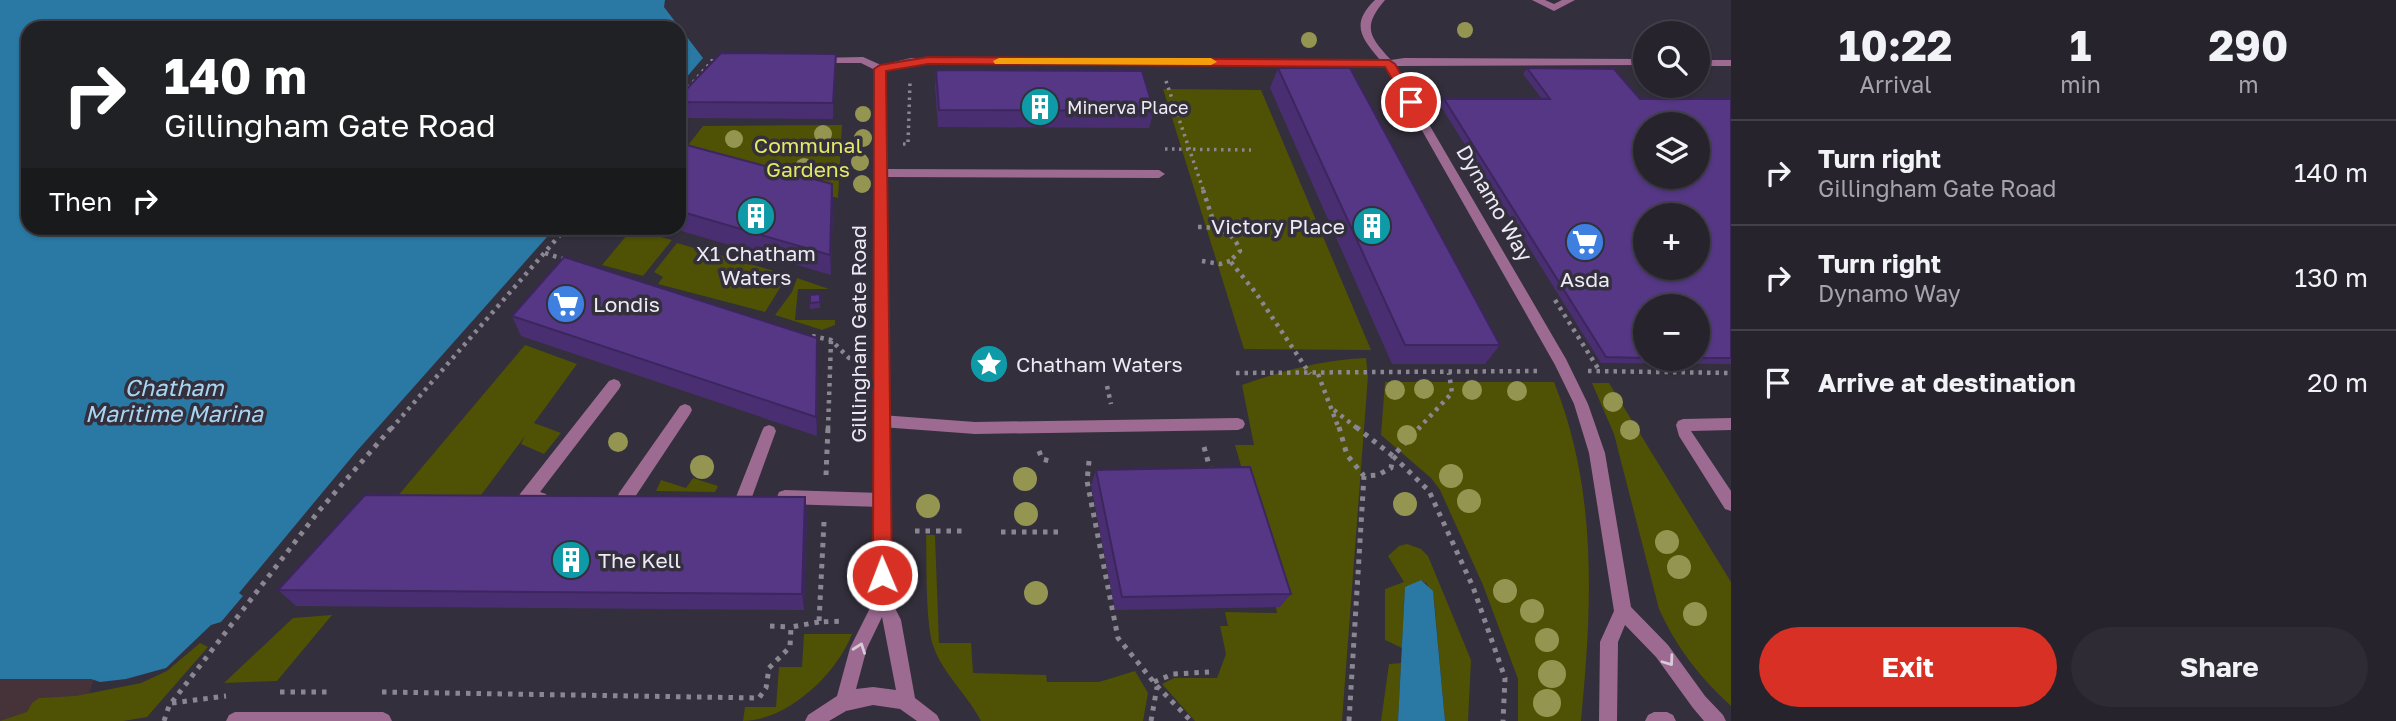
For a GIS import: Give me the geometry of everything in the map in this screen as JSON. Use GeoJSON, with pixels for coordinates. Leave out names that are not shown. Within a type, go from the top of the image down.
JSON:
{"type":"FeatureCollection","features":[{"type":"Feature","properties":{"kind":"street","name":"Dynamo Way"},"geometry":{"type":"LineString","coordinates":[[1380,0],[1366,12],[1363,27],[1371,43],[1389,64],[1548,340],[1581,404],[1597,453],[1623,611]]}},
{"type":"Feature","properties":{"kind":"street"},"geometry":{"type":"LineString","coordinates":[[1537,0],[1554,8],[1570,0]]}},
{"type":"Feature","properties":{"kind":"street"},"geometry":{"type":"LineString","coordinates":[[807,60],[863,61],[880,69],[928,61],[1389,64],[1404,61],[1633,62]]}},
{"type":"Feature","properties":{"kind":"street"},"geometry":{"type":"LineString","coordinates":[[1710,63],[1731,63]]}},
{"type":"Feature","properties":{"kind":"street","name":"Gillingham Gate Road"},"geometry":{"type":"LineString","coordinates":[[880,69],[883,600],[892,620],[907,702]]}},
{"type":"Feature","properties":{"kind":"street"},"geometry":{"type":"LineString","coordinates":[[880,173],[1159,174]]}},
{"type":"Feature","properties":{"kind":"street"},"geometry":{"type":"LineString","coordinates":[[551,499],[526,499],[614,385]]}},
{"type":"Feature","properties":{"kind":"street"},"geometry":{"type":"LineString","coordinates":[[651,498],[619,498],[685,410]]}},
{"type":"Feature","properties":{"kind":"street"},"geometry":{"type":"LineString","coordinates":[[881,421],[975,428],[1238,424]]}},
{"type":"Feature","properties":{"kind":"street"},"geometry":{"type":"LineString","coordinates":[[1731,424],[1683,425],[1684,432],[1731,504]]}},
{"type":"Feature","properties":{"kind":"street"},"geometry":{"type":"LineString","coordinates":[[769,431],[750,497],[881,500]]}},
{"type":"Feature","properties":{"kind":"street"},"geometry":{"type":"LineString","coordinates":[[845,700],[847,684],[867,626],[883,600]]}},
{"type":"Feature","properties":{"kind":"street"},"geometry":{"type":"LineString","coordinates":[[1608,721],[1609,642],[1623,611],[1662,651],[1699,702],[1717,721]]}},
{"type":"Feature","properties":{"kind":"street"},"geometry":{"type":"LineString","coordinates":[[814,721],[826,710],[845,700],[876,695],[907,702],[931,721]]}},
{"type":"Feature","properties":{"kind":"street"},"geometry":{"type":"LineString","coordinates":[[235,721],[383,721]]}},
{"type":"Feature","properties":{"kind":"street"},"geometry":{"type":"LineString","coordinates":[[1654,721],[1667,721]]}},
{"type":"Feature","properties":{"kind":"path"},"geometry":{"type":"LineString","coordinates":[[686,90],[712,61],[713,55]]}},
{"type":"Feature","properties":{"kind":"path"},"geometry":{"type":"LineString","coordinates":[[1179,81],[1164,82],[1215,226]]}},
{"type":"Feature","properties":{"kind":"path"},"geometry":{"type":"LineString","coordinates":[[880,144],[908,144],[909,82],[922,82]]}},
{"type":"Feature","properties":{"kind":"path"},"geometry":{"type":"LineString","coordinates":[[1165,149],[1251,150]]}},
{"type":"Feature","properties":{"kind":"path"},"geometry":{"type":"LineString","coordinates":[[1198,227],[1215,226],[1222,229],[1239,244],[1240,251],[1230,261],[1220,264],[1202,261]]}},
{"type":"Feature","properties":{"kind":"path"},"geometry":{"type":"LineString","coordinates":[[164,721],[172,703],[318,512],[560,235]]}},
{"type":"Feature","properties":{"kind":"path"},"geometry":{"type":"LineString","coordinates":[[544,253],[570,261]]}},
{"type":"Feature","properties":{"kind":"path"},"geometry":{"type":"LineString","coordinates":[[1230,261],[1263,302],[1310,374]]}},
{"type":"Feature","properties":{"kind":"path"},"geometry":{"type":"LineString","coordinates":[[1555,300],[1599,370]]}},
{"type":"Feature","properties":{"kind":"path"},"geometry":{"type":"LineString","coordinates":[[810,336],[831,340],[849,358],[863,359]]}},
{"type":"Feature","properties":{"kind":"path"},"geometry":{"type":"LineString","coordinates":[[1236,373],[1548,371]]}},
{"type":"Feature","properties":{"kind":"path"},"geometry":{"type":"LineString","coordinates":[[1586,371],[1731,373]]}},
{"type":"Feature","properties":{"kind":"path"},"geometry":{"type":"LineString","coordinates":[[1364,476],[1378,475],[1391,468],[1393,456],[1454,391],[1449,373]]}},
{"type":"Feature","properties":{"kind":"path"},"geometry":{"type":"LineString","coordinates":[[1318,374],[1334,410],[1350,462],[1364,476],[1349,721]]}},
{"type":"Feature","properties":{"kind":"path"},"geometry":{"type":"LineString","coordinates":[[1107,386],[1112,409]]}},
{"type":"Feature","properties":{"kind":"path"},"geometry":{"type":"LineString","coordinates":[[1334,410],[1393,456],[1429,491],[1473,587],[1505,678],[1503,721]]}},
{"type":"Feature","properties":{"kind":"path"},"geometry":{"type":"LineString","coordinates":[[1203,441],[1213,480]]}},
{"type":"Feature","properties":{"kind":"path"},"geometry":{"type":"LineString","coordinates":[[1042,459],[1050,461]]}},
{"type":"Feature","properties":{"kind":"path"},"geometry":{"type":"LineString","coordinates":[[1089,461],[1087,481],[1118,639],[1155,684],[1191,721]]}},
{"type":"Feature","properties":{"kind":"path"},"geometry":{"type":"LineString","coordinates":[[1087,481],[1099,481]]}},
{"type":"Feature","properties":{"kind":"path"},"geometry":{"type":"LineString","coordinates":[[915,531],[965,531]]}},
{"type":"Feature","properties":{"kind":"path"},"geometry":{"type":"LineString","coordinates":[[1000,532],[1058,532]]}},
{"type":"Feature","properties":{"kind":"path"},"geometry":{"type":"LineString","coordinates":[[770,626],[792,627],[819,622]]}},
{"type":"Feature","properties":{"kind":"path"},"geometry":{"type":"LineString","coordinates":[[375,692],[759,698],[766,688],[769,668],[790,648],[792,627]]}},
{"type":"Feature","properties":{"kind":"path"},"geometry":{"type":"LineString","coordinates":[[1151,721],[1155,684],[1161,676],[1180,672],[1209,672]]}},
{"type":"Feature","properties":{"kind":"path"},"geometry":{"type":"LineString","coordinates":[[278,692],[333,692]]}},
{"type":"Feature","properties":{"kind":"path"},"geometry":{"type":"LineString","coordinates":[[172,703],[236,695]]}},
{"type":"Feature","properties":{"kind":"shaded area"},"geometry":{"type":"Polygon","coordinates":[[[0,679],[94,680],[79,721],[0,721],[0,679]]]}},
{"type":"Feature","properties":{"kind":"green space"},"geometry":{"type":"Polygon","coordinates":[[[1163,89],[1261,90],[1371,350],[1244,349],[1163,89]]]}},
{"type":"Feature","properties":{"kind":"green space","name":"Communal Gardens"},"geometry":{"type":"Polygon","coordinates":[[[842,125],[838,198],[686,159],[686,148],[703,126],[842,125]]]}},
{"type":"Feature","properties":{"kind":"green space"},"geometry":{"type":"Polygon","coordinates":[[[627,235],[654,235],[672,240],[643,276],[602,265],[627,235]]]}},
{"type":"Feature","properties":{"kind":"green space"},"geometry":{"type":"Polygon","coordinates":[[[677,243],[788,275],[765,312],[658,284],[663,277],[654,272],[677,243]]]}},
{"type":"Feature","properties":{"kind":"green space"},"geometry":{"type":"Polygon","coordinates":[[[797,278],[829,289],[798,289],[795,320],[835,320],[835,325],[822,330],[775,315],[792,292],[797,278]]]}},
{"type":"Feature","properties":{"kind":"green space"},"geometry":{"type":"Polygon","coordinates":[[[525,345],[577,364],[534,423],[561,433],[544,454],[521,444],[525,436],[470,510],[386,510],[525,345]]]}},
{"type":"Feature","properties":{"kind":"green space"},"geometry":{"type":"Polygon","coordinates":[[[1366,358],[1368,376],[1342,721],[1195,721],[1162,684],[1174,678],[1217,678],[1226,654],[1220,626],[1228,626],[1225,612],[1277,613],[1276,607],[1281,606],[1235,445],[1254,445],[1242,385],[1303,367],[1366,358]]]}},
{"type":"Feature","properties":{"kind":"green space"},"geometry":{"type":"Polygon","coordinates":[[[1385,382],[1554,382],[1568,423],[1585,507],[1589,592],[1581,721],[1518,721],[1518,679],[1483,585],[1440,490],[1431,478],[1381,435],[1385,382]]]}},
{"type":"Feature","properties":{"kind":"green space"},"geometry":{"type":"Polygon","coordinates":[[[1592,383],[1609,383],[1731,582],[1731,706],[1690,661],[1659,609],[1614,434],[1592,383]]]}},
{"type":"Feature","properties":{"kind":"green space"},"geometry":{"type":"Polygon","coordinates":[[[693,478],[718,486],[715,492],[656,491],[661,480],[686,488],[693,478]]]}},
{"type":"Feature","properties":{"kind":"green space"},"geometry":{"type":"Polygon","coordinates":[[[926,535],[935,535],[939,643],[971,643],[973,673],[1046,675],[1047,682],[1099,682],[1135,671],[1148,693],[1143,721],[981,721],[943,666],[931,638],[926,535]]]}},
{"type":"Feature","properties":{"kind":"green space"},"geometry":{"type":"Polygon","coordinates":[[[1407,544],[1421,549],[1428,556],[1471,660],[1468,721],[1445,721],[1434,599],[1427,584],[1421,580],[1405,588],[1402,648],[1385,640],[1385,589],[1404,582],[1388,556],[1399,546],[1407,544]]]}},
{"type":"Feature","properties":{"kind":"green space"},"geometry":{"type":"Polygon","coordinates":[[[332,615],[277,681],[224,683],[293,618],[332,615]]]}},
{"type":"Feature","properties":{"kind":"green space"},"geometry":{"type":"Polygon","coordinates":[[[804,634],[852,634],[835,665],[793,704],[760,719],[743,721],[745,707],[776,707],[779,667],[802,667],[804,634]]]}},
{"type":"Feature","properties":{"kind":"green space"},"geometry":{"type":"Polygon","coordinates":[[[200,643],[208,647],[147,717],[123,721],[0,721],[27,712],[39,698],[76,696],[141,683],[167,671],[200,643]]]}},
{"type":"Feature","properties":{"kind":"green space"},"geometry":{"type":"Polygon","coordinates":[[[1401,663],[1398,721],[1381,721],[1389,664],[1401,663]]]}},
{"type":"Feature","properties":{"kind":"water","name":"Chatham Maritime Marina"},"geometry":{"type":"Polygon","coordinates":[[[0,0],[665,0],[664,7],[675,21],[21,21],[21,235],[549,235],[356,452],[239,593],[243,596],[221,622],[211,625],[166,668],[126,679],[100,682],[91,679],[0,679],[0,0]]]}},
{"type":"Feature","properties":{"kind":"water","name":"Chatham Maritime Marina"},"geometry":{"type":"Polygon","coordinates":[[[686,36],[703,58],[686,78],[686,36]]]}},
{"type":"Feature","properties":{"kind":"water"},"geometry":{"type":"Polygon","coordinates":[[[1421,580],[1433,591],[1445,721],[1398,721],[1405,587],[1421,580]]]}},
{"type":"Feature","properties":{"kind":"building"},"geometry":{"type":"Polygon","coordinates":[[[721,53],[836,54],[833,103],[686,102],[686,90],[721,53]]]}},
{"type":"Feature","properties":{"kind":"building","name":"Victory Place"},"geometry":{"type":"Polygon","coordinates":[[[1278,68],[1350,68],[1500,345],[1405,345],[1278,68]]]}},
{"type":"Feature","properties":{"kind":"building","name":"Asda"},"geometry":{"type":"Polygon","coordinates":[[[1527,68],[1614,69],[1633,91],[1633,98],[1731,99],[1731,358],[1710,358],[1710,294],[1633,294],[1633,358],[1606,357],[1444,99],[1550,99],[1527,68]]]}},
{"type":"Feature","properties":{"kind":"building"},"geometry":{"type":"Polygon","coordinates":[[[936,70],[1142,71],[1154,111],[939,110],[936,70]]]}},
{"type":"Feature","properties":{"kind":"building","name":"X1 Chatham Waters"},"geometry":{"type":"Polygon","coordinates":[[[686,145],[832,184],[830,255],[686,213],[686,145]]]}},
{"type":"Feature","properties":{"kind":"building"},"geometry":{"type":"Polygon","coordinates":[[[564,257],[817,338],[816,417],[512,316],[564,257]]]}},
{"type":"Feature","properties":{"kind":"building"},"geometry":{"type":"Polygon","coordinates":[[[820,294],[820,302],[810,303],[810,295],[820,294]]]}},
{"type":"Feature","properties":{"kind":"building"},"geometry":{"type":"Polygon","coordinates":[[[1250,467],[1291,594],[1122,597],[1096,470],[1250,467]]]}},
{"type":"Feature","properties":{"kind":"building","name":"The Kell"},"geometry":{"type":"Polygon","coordinates":[[[365,495],[805,497],[802,594],[278,590],[365,495]]]}},
{"type":"Feature","properties":{"kind":"slow traffic"},"geometry":{"type":"LineString","coordinates":[[999,61],[1211,62]]}},
{"type":"Feature","properties":{"kind":"place","name":"Minerva Place"},"geometry":{"type":"Point","coordinates":[1040,107]}},
{"type":"Feature","properties":{"kind":"place","name":"X1 Chatham Waters"},"geometry":{"type":"Point","coordinates":[756,216]}},
{"type":"Feature","properties":{"kind":"place","name":"Victory Place"},"geometry":{"type":"Point","coordinates":[1372,226]}},
{"type":"Feature","properties":{"kind":"place","name":"Asda"},"geometry":{"type":"Point","coordinates":[1585,242]}},
{"type":"Feature","properties":{"kind":"place","name":"Londis"},"geometry":{"type":"Point","coordinates":[566,304]}},
{"type":"Feature","properties":{"kind":"place","name":"Chatham Waters"},"geometry":{"type":"Point","coordinates":[989,364]}},
{"type":"Feature","properties":{"kind":"place","name":"The Kell"},"geometry":{"type":"Point","coordinates":[571,560]}},
{"type":"Feature","properties":{"kind":"route"},"geometry":{"type":"LineString","coordinates":[[882,575],[880,69],[911,61],[1389,64],[1411,102]]}}]}
